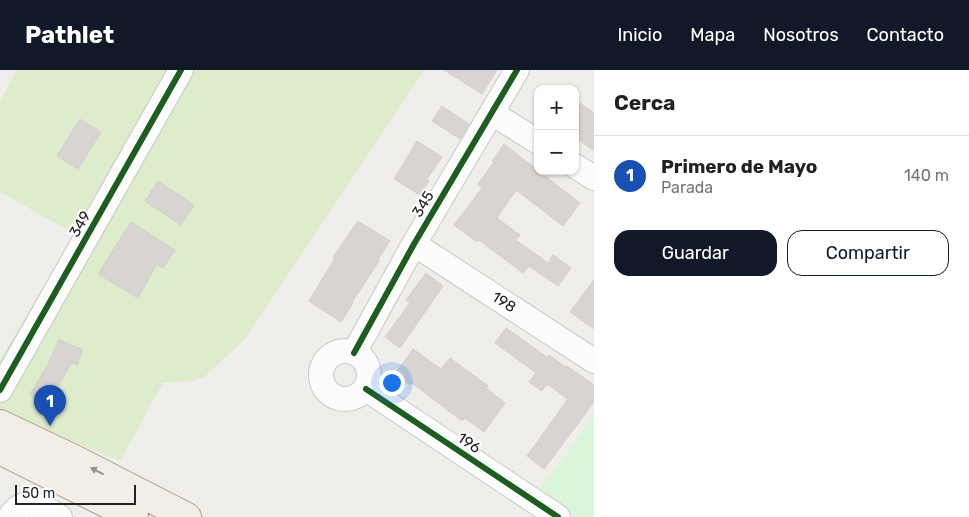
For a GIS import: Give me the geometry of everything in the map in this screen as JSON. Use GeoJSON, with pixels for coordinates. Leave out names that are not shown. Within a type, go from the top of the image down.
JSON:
{"type":"FeatureCollection","features":[{"type":"Feature","properties":{"kind":"main road"},"geometry":{"type":"LineString","coordinates":[[0,424],[76,460],[187,517]]}},
{"type":"Feature","properties":{"kind":"main road"},"geometry":{"type":"LineString","coordinates":[[0,450],[134,517]]}},
{"type":"Feature","properties":{"kind":"street","name":"349"},"geometry":{"type":"LineString","coordinates":[[0,390],[181,70]]}},
{"type":"Feature","properties":{"kind":"street","name":"345"},"geometry":{"type":"LineString","coordinates":[[354,353],[414,244],[517,70]]}},
{"type":"Feature","properties":{"kind":"street"},"geometry":{"type":"LineString","coordinates":[[492,113],[534,139]]}},
{"type":"Feature","properties":{"kind":"street"},"geometry":{"type":"LineString","coordinates":[[579,169],[594,178]]}},
{"type":"Feature","properties":{"kind":"street","name":"198"},"geometry":{"type":"LineString","coordinates":[[414,244],[594,360]]}},
{"type":"Feature","properties":{"kind":"street"},"geometry":{"type":"LineString","coordinates":[[340,352],[354,353],[361,356],[369,369],[370,377],[366,388],[356,397],[348,400],[332,396],[322,383],[321,374],[323,366],[327,360],[340,352]]}},
{"type":"Feature","properties":{"kind":"street","name":"196"},"geometry":{"type":"LineString","coordinates":[[366,388],[545,514]]}},
{"type":"Feature","properties":{"kind":"street"},"geometry":{"type":"LineString","coordinates":[[10,517],[14,510],[20,506],[30,504],[60,517]]}},
{"type":"Feature","properties":{"kind":"green space"},"geometry":{"type":"Polygon","coordinates":[[[17,70],[424,70],[245,339],[204,377],[191,381],[163,383],[120,461],[0,411],[0,360],[75,234],[0,192],[0,101],[17,70]]]}},
{"type":"Feature","properties":{"kind":"green space"},"geometry":{"type":"Polygon","coordinates":[[[594,415],[594,517],[575,517],[539,491],[594,415]]]}},
{"type":"Feature","properties":{"kind":"building"},"geometry":{"type":"Polygon","coordinates":[[[444,70],[497,70],[482,94],[444,70]]]}},
{"type":"Feature","properties":{"kind":"building"},"geometry":{"type":"Polygon","coordinates":[[[579,103],[594,113],[594,151],[579,140],[579,103]]]}},
{"type":"Feature","properties":{"kind":"building"},"geometry":{"type":"Polygon","coordinates":[[[442,106],[469,124],[460,139],[432,121],[442,106]]]}},
{"type":"Feature","properties":{"kind":"building"},"geometry":{"type":"Polygon","coordinates":[[[80,119],[101,132],[78,169],[57,156],[80,119]]]}},
{"type":"Feature","properties":{"kind":"building"},"geometry":{"type":"Polygon","coordinates":[[[417,141],[442,157],[427,179],[429,181],[420,195],[394,179],[417,141]]]}},
{"type":"Feature","properties":{"kind":"building"},"geometry":{"type":"Polygon","coordinates":[[[504,144],[534,167],[534,175],[544,175],[580,203],[563,226],[516,190],[497,218],[520,235],[516,240],[548,263],[553,255],[571,268],[558,286],[529,266],[523,273],[479,240],[477,242],[454,225],[482,188],[478,184],[494,162],[492,161],[504,144]]]}},
{"type":"Feature","properties":{"kind":"building"},"geometry":{"type":"Polygon","coordinates":[[[158,181],[194,205],[181,225],[145,201],[158,181]]]}},
{"type":"Feature","properties":{"kind":"building"},"geometry":{"type":"Polygon","coordinates":[[[358,221],[390,241],[341,322],[309,301],[335,258],[333,257],[358,221]]]}},
{"type":"Feature","properties":{"kind":"building"},"geometry":{"type":"Polygon","coordinates":[[[131,222],[175,250],[163,268],[157,264],[138,298],[98,274],[131,222]]]}},
{"type":"Feature","properties":{"kind":"building"},"geometry":{"type":"Polygon","coordinates":[[[426,273],[443,286],[400,348],[385,337],[410,303],[406,300],[426,273]]]}},
{"type":"Feature","properties":{"kind":"building"},"geometry":{"type":"Polygon","coordinates":[[[594,280],[594,329],[570,312],[594,280]]]}},
{"type":"Feature","properties":{"kind":"building"},"geometry":{"type":"Polygon","coordinates":[[[506,328],[547,357],[549,355],[594,385],[594,402],[544,469],[527,456],[568,399],[547,384],[542,391],[529,382],[536,373],[495,343],[506,328]]]}},
{"type":"Feature","properties":{"kind":"building"},"geometry":{"type":"Polygon","coordinates":[[[59,339],[83,350],[77,365],[72,363],[47,404],[30,394],[48,365],[59,339]]]}},
{"type":"Feature","properties":{"kind":"building"},"geometry":{"type":"Polygon","coordinates":[[[413,349],[441,369],[450,358],[488,386],[486,388],[505,403],[484,432],[465,418],[462,421],[412,383],[410,385],[395,374],[413,349]]]}},
{"type":"Feature","properties":{"kind":"cycle path"},"geometry":{"type":"LineString","coordinates":[[0,390],[181,70]]}},
{"type":"Feature","properties":{"kind":"cycle path"},"geometry":{"type":"LineString","coordinates":[[354,353],[414,244],[517,70]]}},
{"type":"Feature","properties":{"kind":"cycle path"},"geometry":{"type":"LineString","coordinates":[[366,389],[558,517]]}},
{"type":"Feature","properties":{"kind":"place","name":"Primero de Mayo"},"geometry":{"type":"Point","coordinates":[50,426]}}]}
